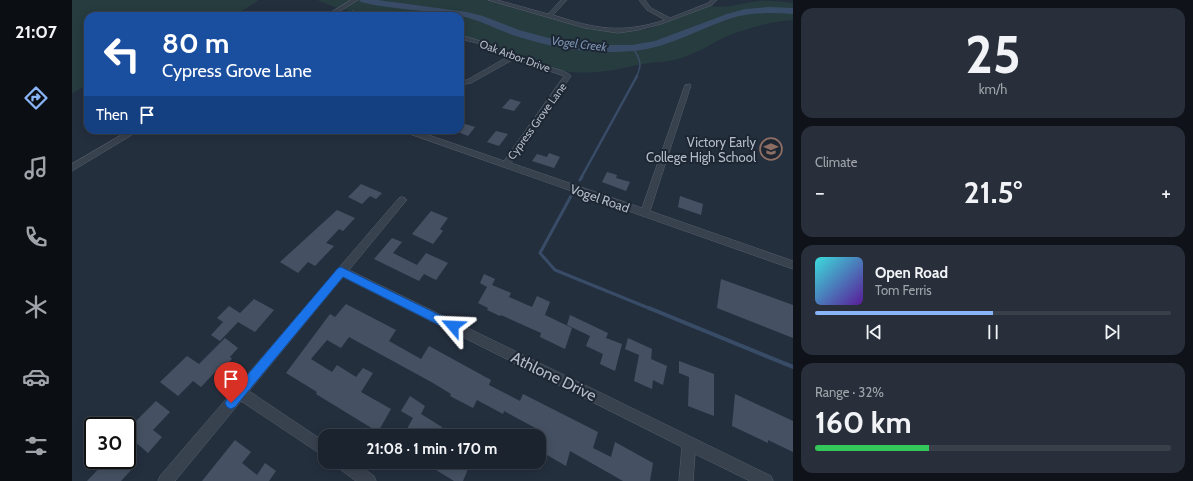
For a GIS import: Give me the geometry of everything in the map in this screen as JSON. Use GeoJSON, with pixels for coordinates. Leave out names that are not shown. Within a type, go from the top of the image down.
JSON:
{"type":"FeatureCollection","features":[{"type":"Feature","properties":{"kind":"street"},"geometry":{"type":"LineString","coordinates":[[334,12],[354,0]]}},
{"type":"Feature","properties":{"kind":"street"},"geometry":{"type":"LineString","coordinates":[[491,0],[581,26],[606,30],[627,31],[645,28],[710,4],[714,0]]}},
{"type":"Feature","properties":{"kind":"street"},"geometry":{"type":"LineString","coordinates":[[549,16],[564,0]]}},
{"type":"Feature","properties":{"kind":"street"},"geometry":{"type":"LineString","coordinates":[[642,0],[643,4],[650,10],[668,19]]}},
{"type":"Feature","properties":{"kind":"street","name":"Oak Arbor Drive"},"geometry":{"type":"LineString","coordinates":[[464,38],[568,76]]}},
{"type":"Feature","properties":{"kind":"street"},"geometry":{"type":"LineString","coordinates":[[464,83],[469,82],[514,56]]}},
{"type":"Feature","properties":{"kind":"street","name":"Cypress Grove Lane"},"geometry":{"type":"LineString","coordinates":[[505,165],[568,76]]}},
{"type":"Feature","properties":{"kind":"street"},"geometry":{"type":"LineString","coordinates":[[645,213],[688,85]]}},
{"type":"Feature","properties":{"kind":"street"},"geometry":{"type":"LineString","coordinates":[[72,168],[129,134]]}},
{"type":"Feature","properties":{"kind":"street","name":"Vogel Road"},"geometry":{"type":"LineString","coordinates":[[418,134],[793,265]]}},
{"type":"Feature","properties":{"kind":"street"},"geometry":{"type":"LineString","coordinates":[[165,481],[402,200]]}},
{"type":"Feature","properties":{"kind":"street","name":"Athlone Drive"},"geometry":{"type":"LineString","coordinates":[[341,271],[766,481]]}},
{"type":"Feature","properties":{"kind":"street"},"geometry":{"type":"LineString","coordinates":[[240,392],[318,445]]}},
{"type":"Feature","properties":{"kind":"street"},"geometry":{"type":"LineString","coordinates":[[686,481],[689,443]]}},
{"type":"Feature","properties":{"kind":"street"},"geometry":{"type":"LineString","coordinates":[[352,469],[369,481]]}},
{"type":"Feature","properties":{"kind":"green space"},"geometry":{"type":"Polygon","coordinates":[[[72,0],[259,0],[240,12],[84,12],[84,87],[72,93],[72,0]]]}},
{"type":"Feature","properties":{"kind":"green space"},"geometry":{"type":"Polygon","coordinates":[[[317,0],[485,0],[584,28],[616,32],[648,29],[709,6],[728,6],[759,1],[772,1],[793,3],[793,20],[767,24],[742,31],[725,37],[696,52],[678,59],[608,71],[581,73],[564,71],[550,67],[464,36],[464,12],[355,12],[334,7],[317,0]]]}},
{"type":"Feature","properties":{"kind":"building"},"geometry":{"type":"Polygon","coordinates":[[[510,99],[521,102],[514,111],[502,108],[510,99]]]}},
{"type":"Feature","properties":{"kind":"building"},"geometry":{"type":"Polygon","coordinates":[[[464,124],[475,127],[468,136],[463,134],[464,124]]]}},
{"type":"Feature","properties":{"kind":"building"},"geometry":{"type":"Polygon","coordinates":[[[496,131],[508,134],[499,146],[487,142],[496,131]]]}},
{"type":"Feature","properties":{"kind":"building"},"geometry":{"type":"Polygon","coordinates":[[[549,153],[560,157],[554,168],[532,161],[537,154],[547,157],[549,153]]]}},
{"type":"Feature","properties":{"kind":"building"},"geometry":{"type":"Polygon","coordinates":[[[607,172],[617,175],[616,178],[630,182],[626,191],[602,182],[607,172]]]}},
{"type":"Feature","properties":{"kind":"building"},"geometry":{"type":"Polygon","coordinates":[[[361,184],[382,193],[376,199],[370,196],[362,204],[348,197],[361,184]]]}},
{"type":"Feature","properties":{"kind":"building"},"geometry":{"type":"Polygon","coordinates":[[[680,196],[703,204],[701,215],[678,207],[680,196]]]}},
{"type":"Feature","properties":{"kind":"building"},"geometry":{"type":"Polygon","coordinates":[[[337,210],[355,218],[343,231],[339,229],[326,243],[334,246],[315,266],[308,262],[298,273],[280,262],[337,210]]]}},
{"type":"Feature","properties":{"kind":"building"},"geometry":{"type":"Polygon","coordinates":[[[431,211],[448,218],[440,229],[443,231],[433,244],[412,234],[431,211]]]}},
{"type":"Feature","properties":{"kind":"building"},"geometry":{"type":"Polygon","coordinates":[[[392,238],[402,242],[393,253],[417,265],[426,253],[448,263],[436,280],[424,274],[419,281],[374,259],[392,238]]]}},
{"type":"Feature","properties":{"kind":"building"},"geometry":{"type":"Polygon","coordinates":[[[484,274],[495,279],[492,285],[511,293],[509,297],[532,307],[537,296],[550,302],[545,315],[572,328],[565,349],[540,337],[541,333],[487,310],[488,308],[478,303],[487,287],[480,283],[484,274]]]}},
{"type":"Feature","properties":{"kind":"building"},"geometry":{"type":"Polygon","coordinates":[[[721,279],[793,305],[793,338],[717,308],[721,279]]]}},
{"type":"Feature","properties":{"kind":"building"},"geometry":{"type":"Polygon","coordinates":[[[254,299],[274,310],[255,332],[238,322],[220,341],[211,335],[223,322],[217,318],[229,306],[240,313],[254,299]]]}},
{"type":"Feature","properties":{"kind":"building"},"geometry":{"type":"Polygon","coordinates":[[[346,304],[396,330],[389,341],[421,359],[429,346],[491,380],[489,385],[520,401],[523,394],[598,432],[593,448],[611,457],[615,442],[653,463],[650,481],[623,481],[570,451],[566,466],[547,455],[546,457],[546,429],[537,429],[504,411],[503,414],[477,400],[473,408],[450,396],[451,394],[433,383],[349,337],[341,348],[327,340],[311,359],[332,372],[337,365],[356,377],[363,368],[373,373],[361,392],[391,409],[380,429],[373,429],[316,394],[317,392],[286,373],[330,314],[335,317],[346,304]]]}},
{"type":"Feature","properties":{"kind":"building"},"geometry":{"type":"Polygon","coordinates":[[[570,315],[608,333],[606,338],[622,344],[615,371],[600,364],[603,354],[586,346],[590,336],[567,325],[570,315]]]}},
{"type":"Feature","properties":{"kind":"building"},"geometry":{"type":"Polygon","coordinates":[[[225,338],[238,348],[230,357],[232,359],[220,372],[217,370],[201,387],[193,381],[178,396],[160,382],[187,356],[199,364],[225,338]]]}},
{"type":"Feature","properties":{"kind":"building"},"geometry":{"type":"Polygon","coordinates":[[[628,338],[652,349],[651,359],[667,366],[663,385],[653,380],[652,389],[634,381],[639,355],[625,349],[628,338]]]}},
{"type":"Feature","properties":{"kind":"building"},"geometry":{"type":"Polygon","coordinates":[[[679,361],[714,374],[714,416],[688,406],[689,377],[679,373],[679,361]]]}},
{"type":"Feature","properties":{"kind":"building"},"geometry":{"type":"Polygon","coordinates":[[[735,394],[793,421],[793,452],[768,440],[768,443],[732,426],[735,394]]]}},
{"type":"Feature","properties":{"kind":"building"},"geometry":{"type":"Polygon","coordinates":[[[410,396],[425,406],[421,414],[442,427],[441,429],[407,429],[413,418],[401,411],[410,396]]]}},
{"type":"Feature","properties":{"kind":"building"},"geometry":{"type":"Polygon","coordinates":[[[156,401],[170,412],[153,430],[162,437],[148,453],[136,443],[136,421],[156,401]]]}},
{"type":"Feature","properties":{"kind":"building"},"geometry":{"type":"Polygon","coordinates":[[[235,440],[251,452],[242,463],[257,475],[265,463],[276,471],[269,481],[202,481],[235,440]]]}},
{"type":"Feature","properties":{"kind":"building"},"geometry":{"type":"Polygon","coordinates":[[[98,469],[132,469],[121,481],[87,481],[98,469]]]}},
{"type":"Feature","properties":{"kind":"building"},"geometry":{"type":"Polygon","coordinates":[[[434,469],[468,469],[463,481],[454,481],[434,469]]]}},
{"type":"Feature","properties":{"kind":"waterway","name":"Vogel Creek"},"geometry":{"type":"LineString","coordinates":[[364,0],[390,5],[448,12]]}},
{"type":"Feature","properties":{"kind":"waterway","name":"Vogel Creek"},"geometry":{"type":"LineString","coordinates":[[464,15],[491,22],[529,37],[558,44],[588,48],[617,49],[645,47],[658,44],[718,20],[745,12],[769,10],[793,11]]}},
{"type":"Feature","properties":{"kind":"waterway"},"geometry":{"type":"LineString","coordinates":[[633,48],[640,62],[636,77]]}},
{"type":"Feature","properties":{"kind":"waterway"},"geometry":{"type":"LineString","coordinates":[[581,178],[637,76]]}},
{"type":"Feature","properties":{"kind":"waterway"},"geometry":{"type":"LineString","coordinates":[[571,196],[540,253],[555,270],[651,309]]}},
{"type":"Feature","properties":{"kind":"waterway"},"geometry":{"type":"LineString","coordinates":[[649,308],[793,367]]}},
{"type":"Feature","properties":{"kind":"place","name":"Victory Early College High School"},"geometry":{"type":"Point","coordinates":[771,149]}},
{"type":"Feature","properties":{"kind":"route"},"geometry":{"type":"LineString","coordinates":[[231,403],[341,271],[453,326]]}}]}
